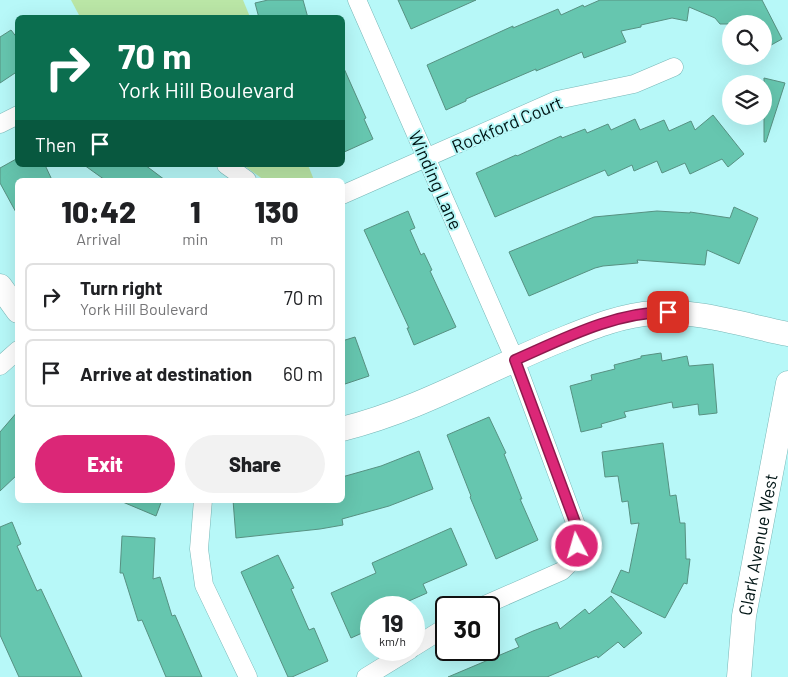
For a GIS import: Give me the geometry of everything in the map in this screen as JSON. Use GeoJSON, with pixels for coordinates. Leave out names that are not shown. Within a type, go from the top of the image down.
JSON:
{"type":"FeatureCollection","features":[{"type":"Feature","properties":{"kind":"street","name":"Winding Lane"},"geometry":{"type":"LineString","coordinates":[[357,0],[515,360],[579,533],[575,558],[562,571],[500,598]]}},
{"type":"Feature","properties":{"kind":"street","name":"Rockford Court"},"geometry":{"type":"LineString","coordinates":[[345,194],[557,100],[634,84],[674,67]]}},
{"type":"Feature","properties":{"kind":"street"},"geometry":{"type":"LineString","coordinates":[[0,124],[15,116]]}},
{"type":"Feature","properties":{"kind":"street"},"geometry":{"type":"LineString","coordinates":[[229,167],[244,178]]}},
{"type":"Feature","properties":{"kind":"street"},"geometry":{"type":"LineString","coordinates":[[0,286],[15,306]]}},
{"type":"Feature","properties":{"kind":"street"},"geometry":{"type":"LineString","coordinates":[[345,428],[408,407],[515,360],[625,316],[654,312],[682,313],[788,334]]}},
{"type":"Feature","properties":{"kind":"street"},"geometry":{"type":"LineString","coordinates":[[0,366],[15,353]]}},
{"type":"Feature","properties":{"kind":"street","name":"Clark Avenue West"},"geometry":{"type":"LineString","coordinates":[[739,677],[744,616],[788,383]]}},
{"type":"Feature","properties":{"kind":"street"},"geometry":{"type":"LineString","coordinates":[[203,503],[199,548],[204,585],[248,677]]}},
{"type":"Feature","properties":{"kind":"street"},"geometry":{"type":"LineString","coordinates":[[366,677],[392,661]]}},
{"type":"Feature","properties":{"kind":"green space"},"geometry":{"type":"Polygon","coordinates":[[[71,0],[243,0],[249,15],[79,15],[71,0]]]}},
{"type":"Feature","properties":{"kind":"green space"},"geometry":{"type":"Polygon","coordinates":[[[246,167],[309,167],[313,178],[261,178],[246,167]]]}},
{"type":"Feature","properties":{"kind":"building"},"geometry":{"type":"Polygon","coordinates":[[[268,0],[303,0],[307,15],[258,15],[255,3],[268,0]]]}},
{"type":"Feature","properties":{"kind":"building"},"geometry":{"type":"Polygon","coordinates":[[[398,0],[476,0],[411,29],[398,0]]]}},
{"type":"Feature","properties":{"kind":"building"},"geometry":{"type":"Polygon","coordinates":[[[600,0],[762,0],[770,15],[722,15],[722,24],[720,24],[715,18],[689,7],[687,21],[672,18],[621,31],[626,42],[584,58],[582,52],[536,71],[536,69],[466,99],[466,101],[446,110],[427,65],[513,26],[513,28],[558,9],[561,15],[583,5],[584,7],[600,0]]]}},
{"type":"Feature","properties":{"kind":"building"},"geometry":{"type":"Polygon","coordinates":[[[772,20],[782,39],[772,45],[772,20]]]}},
{"type":"Feature","properties":{"kind":"building"},"geometry":{"type":"Polygon","coordinates":[[[11,30],[15,35],[15,73],[0,83],[0,37],[11,30]]]}},
{"type":"Feature","properties":{"kind":"building"},"geometry":{"type":"Polygon","coordinates":[[[345,71],[366,118],[364,119],[373,139],[345,152],[345,71]]]}},
{"type":"Feature","properties":{"kind":"building"},"geometry":{"type":"Polygon","coordinates":[[[772,80],[785,83],[772,123],[772,80]]]}},
{"type":"Feature","properties":{"kind":"building"},"geometry":{"type":"Polygon","coordinates":[[[713,115],[744,154],[728,167],[722,159],[690,174],[685,163],[662,173],[657,161],[634,171],[632,165],[608,176],[605,170],[495,217],[476,173],[561,136],[562,138],[585,129],[587,133],[608,124],[611,130],[635,119],[640,130],[664,120],[669,131],[691,121],[695,130],[713,115]]]}},
{"type":"Feature","properties":{"kind":"building"},"geometry":{"type":"Polygon","coordinates":[[[764,125],[771,125],[766,142],[764,142],[764,125]]]}},
{"type":"Feature","properties":{"kind":"building"},"geometry":{"type":"Polygon","coordinates":[[[15,160],[15,167],[46,167],[51,178],[15,178],[15,210],[0,183],[0,168],[15,160]]]}},
{"type":"Feature","properties":{"kind":"building"},"geometry":{"type":"Polygon","coordinates":[[[87,167],[148,167],[162,178],[102,178],[87,167]]]}},
{"type":"Feature","properties":{"kind":"building"},"geometry":{"type":"Polygon","coordinates":[[[734,207],[758,218],[739,264],[707,250],[705,265],[637,260],[638,263],[595,268],[529,296],[509,252],[594,217],[657,211],[690,212],[730,218],[734,207]]]}},
{"type":"Feature","properties":{"kind":"building"},"geometry":{"type":"Polygon","coordinates":[[[408,211],[415,228],[410,230],[421,255],[424,253],[432,270],[430,271],[456,327],[414,345],[407,328],[409,328],[364,230],[408,211]]]}},
{"type":"Feature","properties":{"kind":"building"},"geometry":{"type":"Polygon","coordinates":[[[355,337],[369,376],[345,384],[345,340],[355,337]]]}},
{"type":"Feature","properties":{"kind":"building"},"geometry":{"type":"Polygon","coordinates":[[[661,353],[662,361],[687,356],[689,366],[713,364],[717,413],[699,415],[698,404],[673,408],[672,402],[624,412],[626,417],[601,424],[602,427],[581,432],[570,386],[592,380],[591,375],[615,369],[614,365],[641,358],[641,356],[661,353]]]}},
{"type":"Feature","properties":{"kind":"building"},"geometry":{"type":"Polygon","coordinates":[[[15,414],[15,477],[0,491],[0,432],[15,414]]]}},
{"type":"Feature","properties":{"kind":"building"},"geometry":{"type":"Polygon","coordinates":[[[489,417],[506,453],[504,454],[522,499],[520,499],[538,540],[496,559],[447,435],[489,417]]]}},
{"type":"Feature","properties":{"kind":"building"},"geometry":{"type":"Polygon","coordinates":[[[663,443],[670,496],[676,495],[680,523],[685,523],[686,559],[690,559],[687,584],[684,583],[665,618],[611,592],[621,570],[629,573],[639,523],[631,524],[628,501],[622,502],[618,476],[605,477],[602,452],[663,443]]]}},
{"type":"Feature","properties":{"kind":"building"},"geometry":{"type":"Polygon","coordinates":[[[419,451],[433,489],[389,506],[342,519],[343,525],[236,538],[233,503],[345,503],[345,476],[381,466],[419,451]]]}},
{"type":"Feature","properties":{"kind":"building"},"geometry":{"type":"Polygon","coordinates":[[[125,503],[161,503],[156,516],[125,503]]]}},
{"type":"Feature","properties":{"kind":"building"},"geometry":{"type":"Polygon","coordinates":[[[12,522],[21,544],[17,546],[37,591],[41,589],[82,677],[19,677],[0,635],[0,527],[12,522]]]}},
{"type":"Feature","properties":{"kind":"building"},"geometry":{"type":"Polygon","coordinates":[[[451,528],[467,565],[423,584],[427,593],[420,596],[360,596],[360,634],[351,638],[331,593],[376,573],[372,563],[451,528]]]}},
{"type":"Feature","properties":{"kind":"building"},"geometry":{"type":"Polygon","coordinates":[[[122,536],[155,538],[153,579],[160,577],[172,616],[175,615],[202,677],[166,677],[142,620],[138,621],[123,573],[120,573],[122,536]]]}},
{"type":"Feature","properties":{"kind":"building"},"geometry":{"type":"Polygon","coordinates":[[[278,555],[294,588],[291,589],[309,630],[314,628],[328,661],[292,677],[288,677],[241,572],[278,555]]]}},
{"type":"Feature","properties":{"kind":"building"},"geometry":{"type":"Polygon","coordinates":[[[611,596],[642,633],[624,648],[618,642],[598,658],[597,656],[547,677],[448,677],[486,661],[500,661],[500,655],[519,647],[515,639],[557,622],[560,629],[585,609],[589,614],[611,596]]]}},
{"type":"Feature","properties":{"kind":"route"},"geometry":{"type":"LineString","coordinates":[[577,546],[579,533],[515,360],[625,316],[668,312]]}}]}
